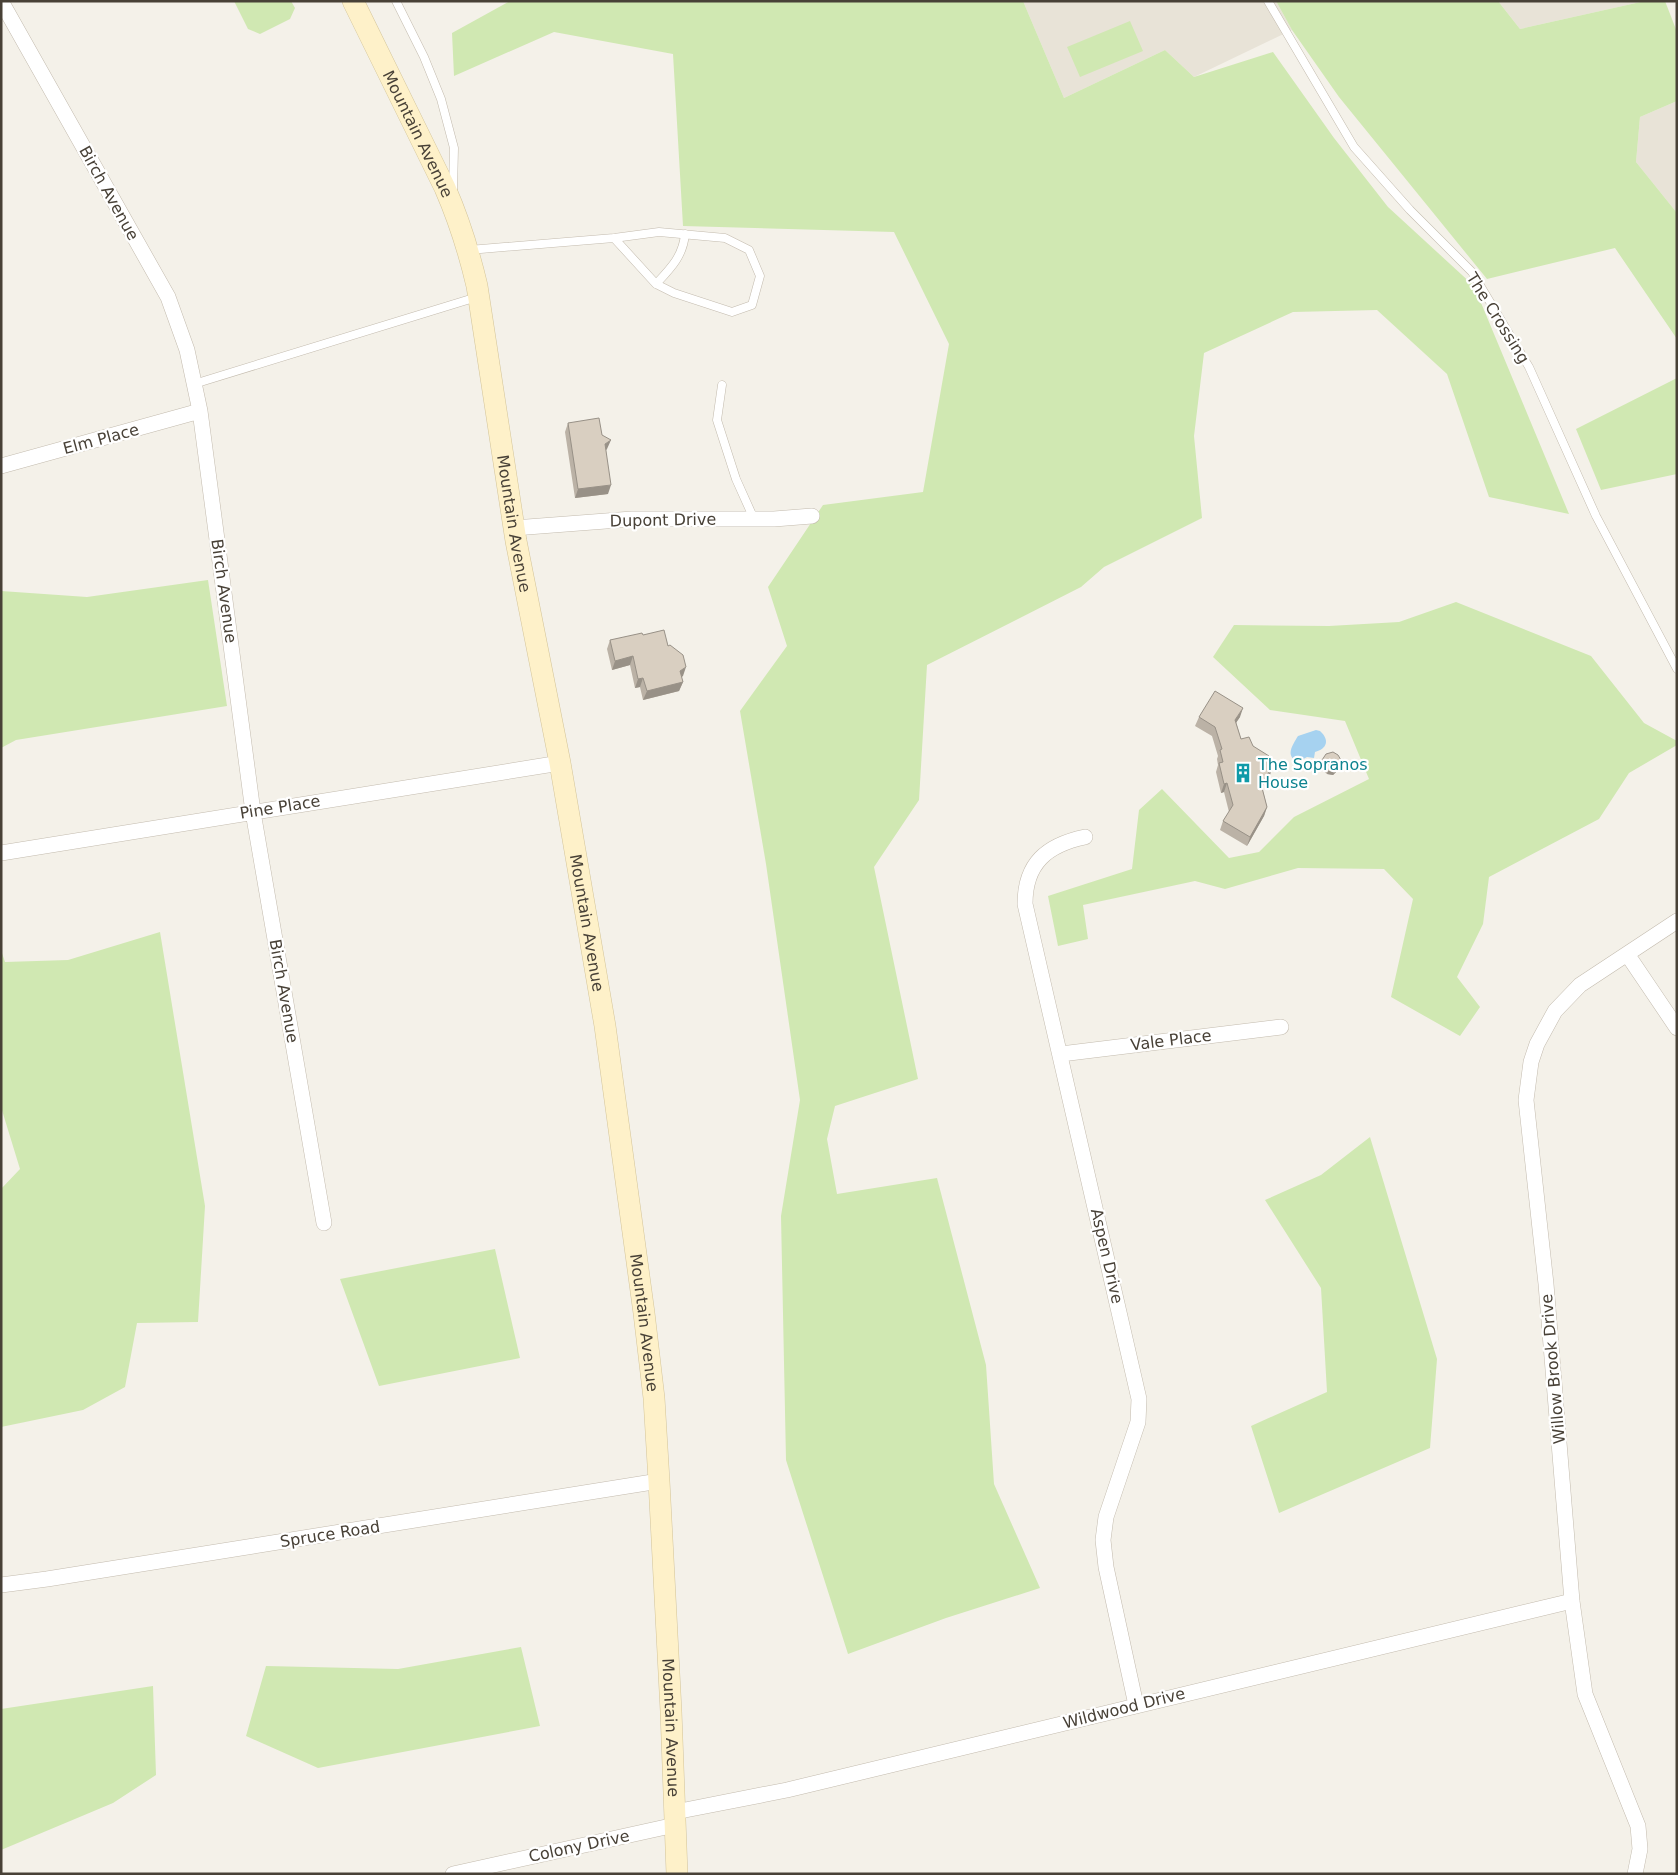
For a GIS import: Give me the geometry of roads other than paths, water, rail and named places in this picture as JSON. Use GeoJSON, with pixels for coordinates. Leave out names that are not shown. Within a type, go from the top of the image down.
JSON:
{"type":"FeatureCollection","features":[{"type":"Feature","properties":{"kind":"street","name":"Birch Avenue"},"geometry":{"type":"LineString","coordinates":[[1,1],[168,297],[187,350],[200,411],[253,812],[324,1223]]}},
{"type":"Feature","properties":{"kind":"street","name":"Mountain Avenue"},"geometry":{"type":"LineString","coordinates":[[353,1],[452,205],[469,250],[479,296],[514,528],[560,763],[605,1026],[622,1140],[654,1398],[677,1874]]}},
{"type":"Feature","properties":{"kind":"street","name":"Elm Place"},"geometry":{"type":"LineString","coordinates":[[1,466],[200,411]]}},
{"type":"Feature","properties":{"kind":"street","name":"Dupont Drive"},"geometry":{"type":"LineString","coordinates":[[514,528],[632,519],[774,520],[812,516]]}},
{"type":"Feature","properties":{"kind":"street","name":"Pine Place"},"geometry":{"type":"LineString","coordinates":[[1,854],[560,763]]}},
{"type":"Feature","properties":{"kind":"street","name":"Aspen Drive"},"geometry":{"type":"LineString","coordinates":[[1086,837],[1054,847],[1045,854],[1032,870],[1025,893],[1028,916],[1139,1398],[1138,1422],[1106,1517],[1103,1540],[1106,1567],[1136,1705]]}},
{"type":"Feature","properties":{"kind":"street","name":"Willow Brook Drive"},"geometry":{"type":"LineString","coordinates":[[1635,1874],[1640,1849],[1638,1826],[1585,1694],[1572,1601],[1546,1284],[1526,1100],[1527,1081],[1537,1044],[1555,1012],[1580,985],[1677,922]]}},
{"type":"Feature","properties":{"kind":"street"},"geometry":{"type":"LineString","coordinates":[[1626,954],[1677,1028]]}},
{"type":"Feature","properties":{"kind":"street","name":"Vale Place"},"geometry":{"type":"LineString","coordinates":[[1060,1054],[1281,1027]]}},
{"type":"Feature","properties":{"kind":"street","name":"Spruce Road"},"geometry":{"type":"LineString","coordinates":[[1,1585],[659,1481]]}},
{"type":"Feature","properties":{"kind":"street","name":"Wildwood Drive"},"geometry":{"type":"LineString","coordinates":[[675,1818],[1572,1601]]}},
{"type":"Feature","properties":{"kind":"street","name":"Colony Drive"},"geometry":{"type":"LineString","coordinates":[[453,1874],[675,1818]]}},
{"type":"Feature","properties":{"kind":"lane"},"geometry":{"type":"LineString","coordinates":[[396,1],[424,57],[442,99],[454,148],[452,205]]}},
{"type":"Feature","properties":{"kind":"lane","name":"The Crossing"},"geometry":{"type":"LineString","coordinates":[[1268,1],[1354,147],[1410,210],[1472,272],[1529,366],[1596,516],[1677,668]]}},
{"type":"Feature","properties":{"kind":"lane"},"geometry":{"type":"LineString","coordinates":[[469,250],[614,238],[659,232],[725,238],[749,250],[760,276],[752,306],[732,312],[674,293],[656,284],[614,238]]}},
{"type":"Feature","properties":{"kind":"lane"},"geometry":{"type":"LineString","coordinates":[[656,284],[680,257],[685,234]]}},
{"type":"Feature","properties":{"kind":"lane"},"geometry":{"type":"LineString","coordinates":[[194,384],[479,296]]}},
{"type":"Feature","properties":{"kind":"lane"},"geometry":{"type":"LineString","coordinates":[[722,385],[717,420],[736,479],[754,519]]}},
{"type":"Feature","properties":{"kind":"water"},"geometry":{"type":"Polygon","coordinates":[[[1316,730],[1323,734],[1326,744],[1322,749],[1315,752],[1314,758],[1307,757],[1298,762],[1294,760],[1291,750],[1298,736],[1316,730]]]}},
{"type":"Feature","properties":{"kind":"place","name":"The Sopranos House"},"geometry":{"type":"Point","coordinates":[1243,773]}}]}
